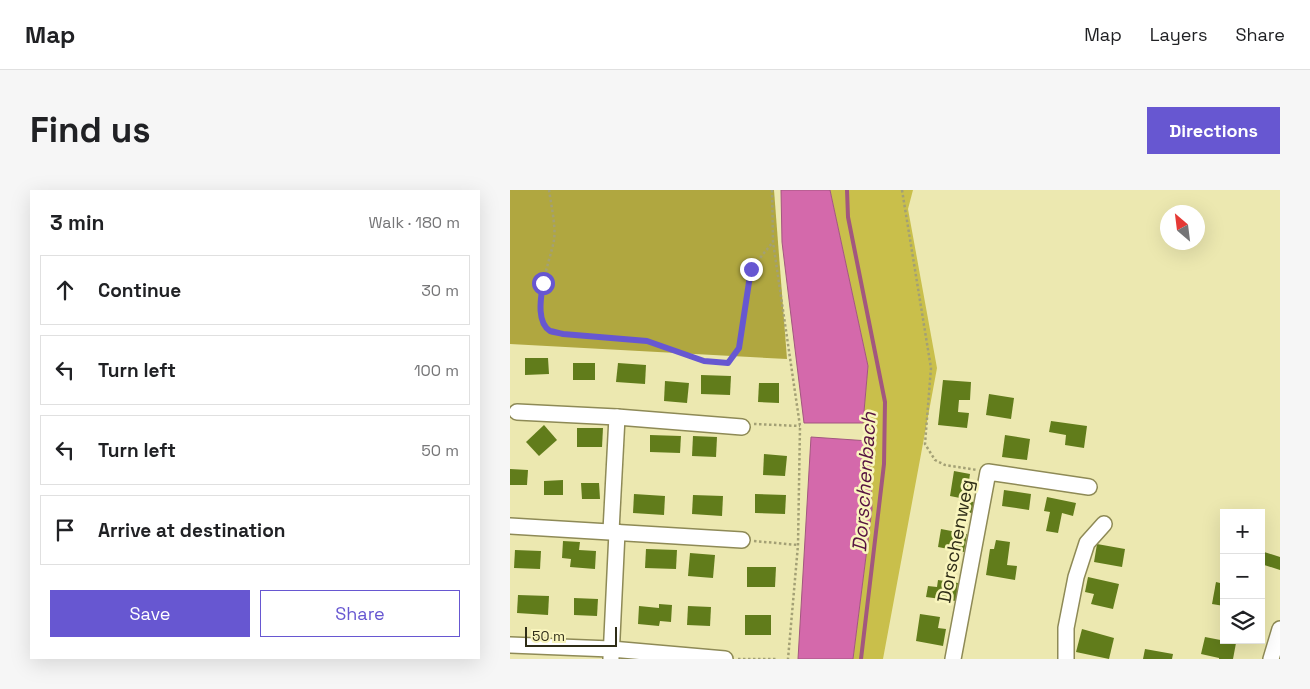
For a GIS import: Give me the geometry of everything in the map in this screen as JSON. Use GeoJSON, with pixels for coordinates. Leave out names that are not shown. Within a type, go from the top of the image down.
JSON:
{"type":"FeatureCollection","features":[{"type":"Feature","properties":{"kind":"street"},"geometry":{"type":"LineString","coordinates":[[517,412],[617,417],[742,427]]}},
{"type":"Feature","properties":{"kind":"street"},"geometry":{"type":"LineString","coordinates":[[611,654],[617,417]]}},
{"type":"Feature","properties":{"kind":"street","name":"Dorschenweg"},"geometry":{"type":"LineString","coordinates":[[953,659],[988,472],[1089,487]]}},
{"type":"Feature","properties":{"kind":"street"},"geometry":{"type":"LineString","coordinates":[[1066,659],[1066,628],[1076,577],[1087,543],[1104,524]]}},
{"type":"Feature","properties":{"kind":"street"},"geometry":{"type":"LineString","coordinates":[[510,526],[742,540]]}},
{"type":"Feature","properties":{"kind":"street"},"geometry":{"type":"LineString","coordinates":[[1271,659],[1280,629]]}},
{"type":"Feature","properties":{"kind":"street"},"geometry":{"type":"LineString","coordinates":[[510,645],[611,654],[725,659]]}},
{"type":"Feature","properties":{"kind":"path"},"geometry":{"type":"LineString","coordinates":[[549,190],[555,238],[540,300],[543,321],[550,330],[563,334],[647,341],[704,361],[728,363],[739,348],[751,269],[773,242]]}},
{"type":"Feature","properties":{"kind":"path"},"geometry":{"type":"LineString","coordinates":[[772,190],[773,242],[800,426],[798,545],[788,659]]}},
{"type":"Feature","properties":{"kind":"path"},"geometry":{"type":"LineString","coordinates":[[902,190],[931,368],[925,444],[935,460],[988,472]]}},
{"type":"Feature","properties":{"kind":"path"},"geometry":{"type":"LineString","coordinates":[[742,427],[757,423],[800,426]]}},
{"type":"Feature","properties":{"kind":"path"},"geometry":{"type":"LineString","coordinates":[[742,540],[798,545]]}},
{"type":"Feature","properties":{"kind":"path"},"geometry":{"type":"LineString","coordinates":[[725,659],[776,659]]}},
{"type":"Feature","properties":{"kind":"shaded area"},"geometry":{"type":"Polygon","coordinates":[[[510,190],[774,190],[787,359],[510,344],[510,190]]]}},
{"type":"Feature","properties":{"kind":"shaded area"},"geometry":{"type":"Polygon","coordinates":[[[830,190],[913,190],[908,209],[937,368],[883,659],[853,659],[872,509],[869,441],[863,423],[868,366],[830,190]]]}},
{"type":"Feature","properties":{"kind":"water"},"geometry":{"type":"Polygon","coordinates":[[[781,190],[830,190],[868,366],[863,423],[804,423],[782,242],[781,190]]]}},
{"type":"Feature","properties":{"kind":"water"},"geometry":{"type":"Polygon","coordinates":[[[811,437],[869,441],[872,509],[853,659],[798,659],[811,437]]]}},
{"type":"Feature","properties":{"kind":"building"},"geometry":{"type":"Polygon","coordinates":[[[525,358],[548,358],[549,374],[525,375],[525,358]]]}},
{"type":"Feature","properties":{"kind":"building"},"geometry":{"type":"Polygon","coordinates":[[[573,363],[595,363],[595,380],[573,380],[573,363]]]}},
{"type":"Feature","properties":{"kind":"building"},"geometry":{"type":"Polygon","coordinates":[[[618,363],[646,365],[645,384],[616,382],[618,363]]]}},
{"type":"Feature","properties":{"kind":"building"},"geometry":{"type":"Polygon","coordinates":[[[701,375],[731,376],[730,395],[701,394],[701,375]]]}},
{"type":"Feature","properties":{"kind":"building"},"geometry":{"type":"Polygon","coordinates":[[[943,380],[971,382],[970,400],[959,400],[958,412],[969,413],[967,428],[938,425],[943,380]]]}},
{"type":"Feature","properties":{"kind":"building"},"geometry":{"type":"Polygon","coordinates":[[[665,381],[689,383],[687,403],[664,401],[665,381]]]}},
{"type":"Feature","properties":{"kind":"building"},"geometry":{"type":"Polygon","coordinates":[[[759,383],[779,383],[779,403],[758,402],[759,383]]]}},
{"type":"Feature","properties":{"kind":"building"},"geometry":{"type":"Polygon","coordinates":[[[989,394],[1014,398],[1011,419],[986,415],[989,394]]]}},
{"type":"Feature","properties":{"kind":"building"},"geometry":{"type":"Polygon","coordinates":[[[1051,421],[1087,426],[1084,448],[1065,445],[1066,435],[1049,432],[1051,421]]]}},
{"type":"Feature","properties":{"kind":"building"},"geometry":{"type":"Polygon","coordinates":[[[544,425],[557,440],[539,456],[526,442],[544,425]]]}},
{"type":"Feature","properties":{"kind":"building"},"geometry":{"type":"Polygon","coordinates":[[[577,428],[603,428],[602,447],[577,447],[577,428]]]}},
{"type":"Feature","properties":{"kind":"building"},"geometry":{"type":"Polygon","coordinates":[[[650,435],[681,436],[680,453],[650,452],[650,435]]]}},
{"type":"Feature","properties":{"kind":"building"},"geometry":{"type":"Polygon","coordinates":[[[1005,435],[1030,439],[1027,460],[1002,457],[1005,435]]]}},
{"type":"Feature","properties":{"kind":"building"},"geometry":{"type":"Polygon","coordinates":[[[693,436],[717,437],[716,457],[692,456],[693,436]]]}},
{"type":"Feature","properties":{"kind":"building"},"geometry":{"type":"Polygon","coordinates":[[[764,454],[787,456],[785,476],[763,475],[764,454]]]}},
{"type":"Feature","properties":{"kind":"building"},"geometry":{"type":"Polygon","coordinates":[[[510,469],[528,470],[527,485],[510,485],[510,469]]]}},
{"type":"Feature","properties":{"kind":"building"},"geometry":{"type":"Polygon","coordinates":[[[954,471],[970,474],[966,501],[974,502],[972,513],[958,511],[960,498],[950,496],[954,471]]]}},
{"type":"Feature","properties":{"kind":"building"},"geometry":{"type":"Polygon","coordinates":[[[563,480],[563,495],[544,495],[544,481],[563,480]]]}},
{"type":"Feature","properties":{"kind":"building"},"geometry":{"type":"Polygon","coordinates":[[[581,483],[599,483],[600,499],[582,499],[581,483]]]}},
{"type":"Feature","properties":{"kind":"building"},"geometry":{"type":"Polygon","coordinates":[[[1004,490],[1031,494],[1029,510],[1002,506],[1004,490]]]}},
{"type":"Feature","properties":{"kind":"building"},"geometry":{"type":"Polygon","coordinates":[[[634,494],[665,496],[664,515],[633,513],[634,494]]]}},
{"type":"Feature","properties":{"kind":"building"},"geometry":{"type":"Polygon","coordinates":[[[755,494],[786,495],[785,514],[755,513],[755,494]]]}},
{"type":"Feature","properties":{"kind":"building"},"geometry":{"type":"Polygon","coordinates":[[[693,495],[723,496],[722,516],[692,514],[693,495]]]}},
{"type":"Feature","properties":{"kind":"building"},"geometry":{"type":"Polygon","coordinates":[[[1047,497],[1076,503],[1073,516],[1062,513],[1058,533],[1046,531],[1050,512],[1044,511],[1047,497]]]}},
{"type":"Feature","properties":{"kind":"building"},"geometry":{"type":"Polygon","coordinates":[[[941,529],[967,534],[964,552],[938,547],[941,529]]]}},
{"type":"Feature","properties":{"kind":"building"},"geometry":{"type":"Polygon","coordinates":[[[996,540],[1010,542],[1007,565],[1017,566],[1015,580],[986,575],[990,549],[994,549],[996,540]]]}},
{"type":"Feature","properties":{"kind":"building"},"geometry":{"type":"Polygon","coordinates":[[[563,541],[580,542],[579,550],[596,551],[595,569],[570,567],[571,559],[562,558],[563,541]]]}},
{"type":"Feature","properties":{"kind":"building"},"geometry":{"type":"Polygon","coordinates":[[[1097,544],[1125,549],[1122,567],[1094,562],[1097,544]]]}},
{"type":"Feature","properties":{"kind":"building"},"geometry":{"type":"Polygon","coordinates":[[[646,549],[677,550],[676,569],[645,568],[646,549]]]}},
{"type":"Feature","properties":{"kind":"building"},"geometry":{"type":"Polygon","coordinates":[[[515,550],[541,551],[540,569],[514,568],[515,550]]]}},
{"type":"Feature","properties":{"kind":"building"},"geometry":{"type":"Polygon","coordinates":[[[1265,552],[1280,557],[1280,570],[1265,565],[1265,552]]]}},
{"type":"Feature","properties":{"kind":"building"},"geometry":{"type":"Polygon","coordinates":[[[690,553],[715,555],[713,578],[688,576],[690,553]]]}},
{"type":"Feature","properties":{"kind":"building"},"geometry":{"type":"Polygon","coordinates":[[[747,567],[776,567],[775,587],[747,587],[747,567]]]}},
{"type":"Feature","properties":{"kind":"building"},"geometry":{"type":"Polygon","coordinates":[[[1088,577],[1119,584],[1113,609],[1091,604],[1094,594],[1085,592],[1088,577]]]}},
{"type":"Feature","properties":{"kind":"building"},"geometry":{"type":"Polygon","coordinates":[[[938,580],[958,583],[956,601],[926,597],[928,586],[937,587],[938,580]]]}},
{"type":"Feature","properties":{"kind":"building"},"geometry":{"type":"Polygon","coordinates":[[[1216,582],[1220,583],[1220,605],[1212,604],[1216,582]]]}},
{"type":"Feature","properties":{"kind":"building"},"geometry":{"type":"Polygon","coordinates":[[[518,595],[549,596],[548,615],[517,613],[518,595]]]}},
{"type":"Feature","properties":{"kind":"building"},"geometry":{"type":"Polygon","coordinates":[[[574,598],[598,599],[597,616],[574,615],[574,598]]]}},
{"type":"Feature","properties":{"kind":"building"},"geometry":{"type":"Polygon","coordinates":[[[659,604],[672,605],[671,622],[660,621],[659,626],[638,624],[639,606],[659,608],[659,604]]]}},
{"type":"Feature","properties":{"kind":"building"},"geometry":{"type":"Polygon","coordinates":[[[688,606],[711,607],[710,626],[687,625],[688,606]]]}},
{"type":"Feature","properties":{"kind":"building"},"geometry":{"type":"Polygon","coordinates":[[[920,614],[940,617],[938,628],[946,629],[943,646],[916,641],[920,614]]]}},
{"type":"Feature","properties":{"kind":"building"},"geometry":{"type":"Polygon","coordinates":[[[745,615],[771,615],[771,635],[745,635],[745,615]]]}},
{"type":"Feature","properties":{"kind":"building"},"geometry":{"type":"Polygon","coordinates":[[[1082,629],[1114,638],[1109,659],[1076,652],[1082,629]]]}},
{"type":"Feature","properties":{"kind":"building"},"geometry":{"type":"Polygon","coordinates":[[[1205,637],[1220,640],[1220,644],[1236,644],[1233,659],[1219,659],[1201,654],[1205,637]]]}},
{"type":"Feature","properties":{"kind":"building"},"geometry":{"type":"Polygon","coordinates":[[[1145,649],[1173,654],[1172,659],[1143,659],[1145,649]]]}},
{"type":"Feature","properties":{"kind":"waterway","name":"Dorschenbach"},"geometry":{"type":"LineString","coordinates":[[847,190],[848,217],[885,402],[884,464],[861,659]]}},
{"type":"Feature","properties":{"kind":"route"},"geometry":{"type":"LineString","coordinates":[[543,283],[540,300],[543,321],[550,330],[563,334],[647,341],[704,361],[728,363],[739,348],[751,269]]}}]}
